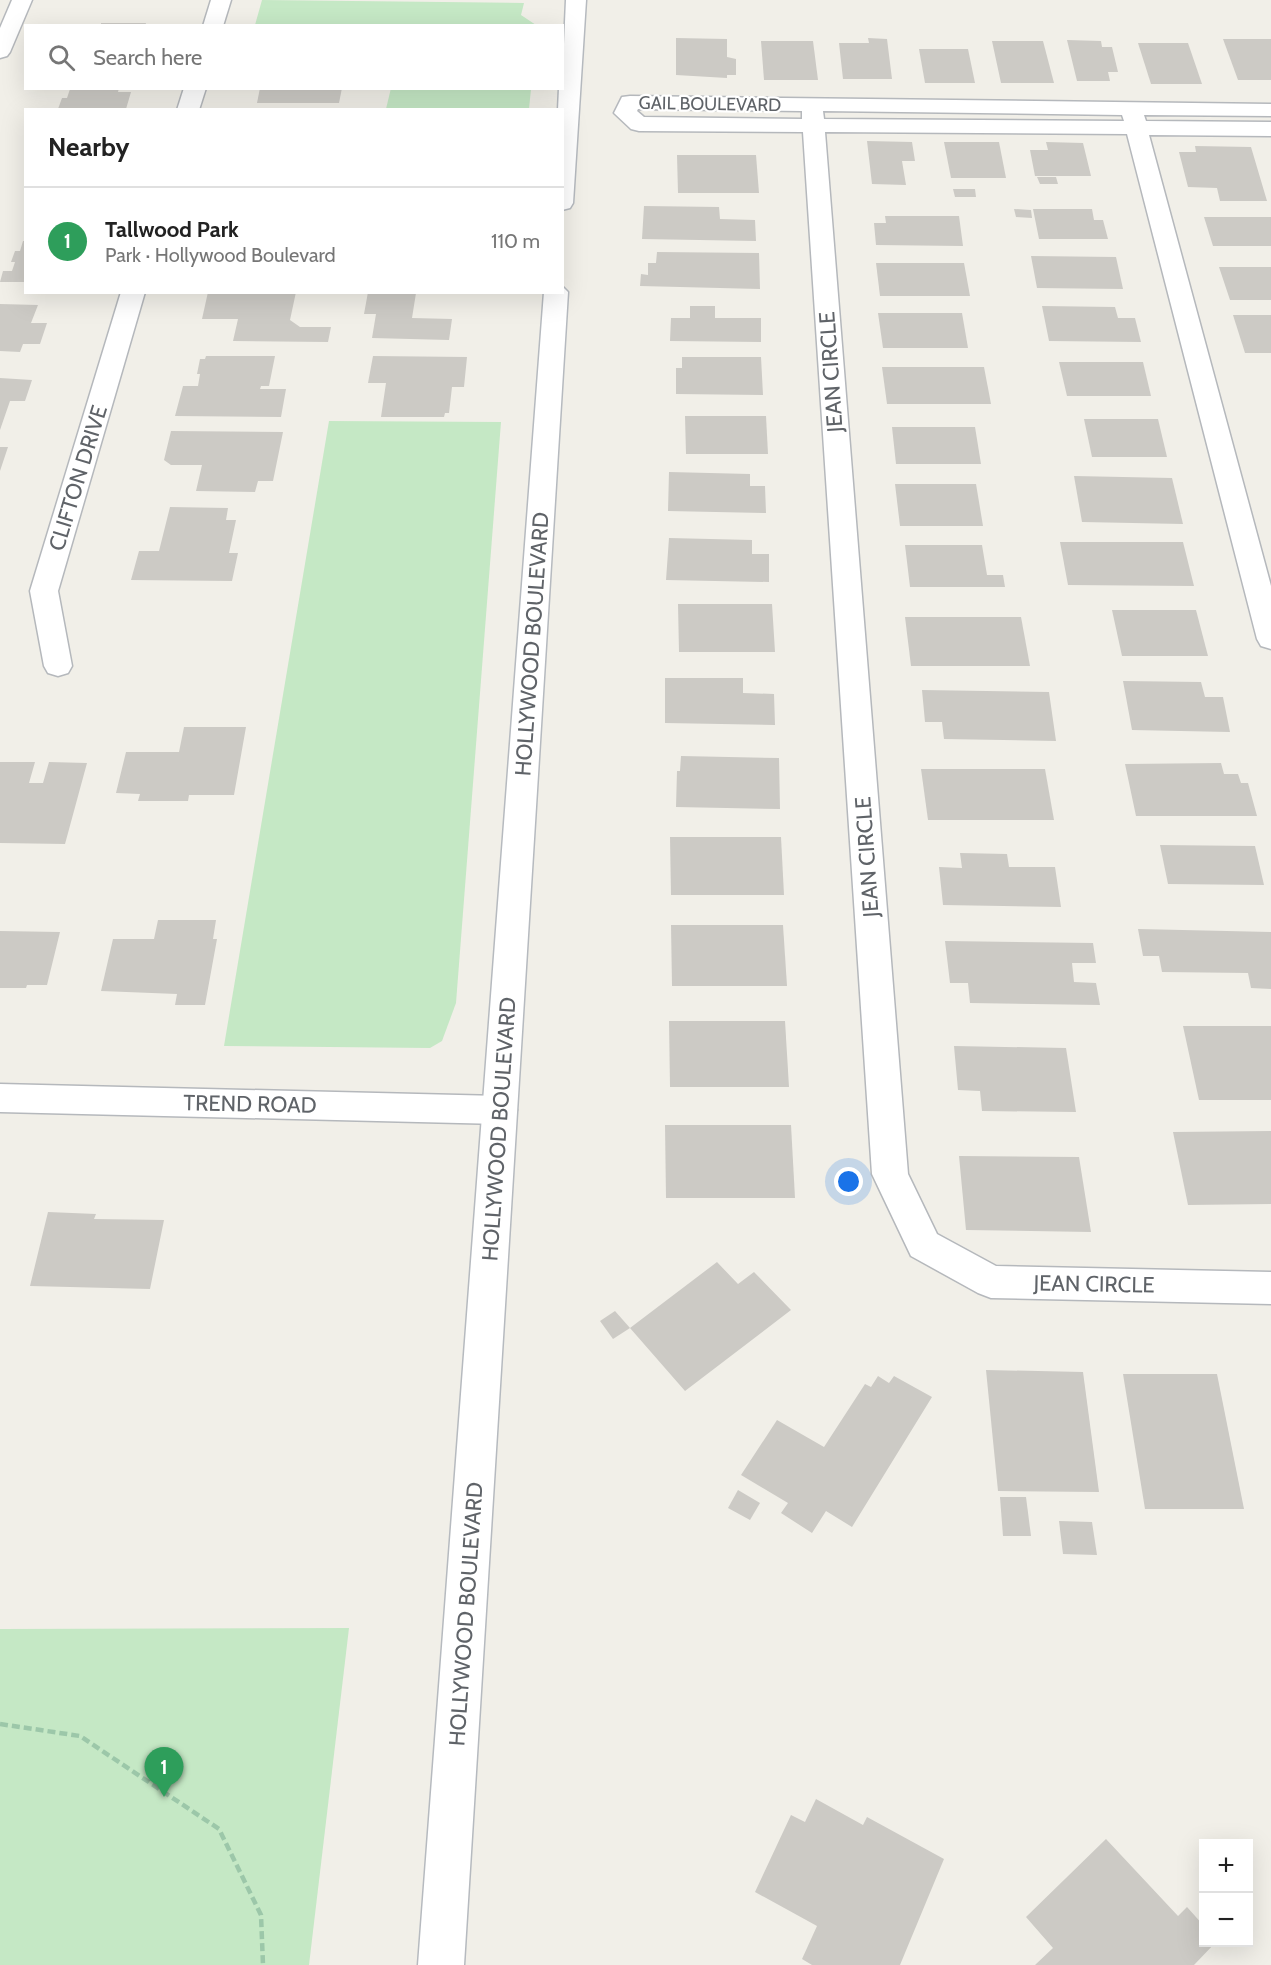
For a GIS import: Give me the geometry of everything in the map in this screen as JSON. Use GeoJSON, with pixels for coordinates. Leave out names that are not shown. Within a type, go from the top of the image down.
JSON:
{"type":"FeatureCollection","features":[{"type":"Feature","properties":{"kind":"street"},"geometry":{"type":"LineString","coordinates":[[0,52],[22,0]]}},
{"type":"Feature","properties":{"kind":"street"},"geometry":{"type":"LineString","coordinates":[[214,24],[221,0]]}},
{"type":"Feature","properties":{"kind":"street"},"geometry":{"type":"LineString","coordinates":[[564,174],[576,0]]}},
{"type":"Feature","properties":{"kind":"street"},"geometry":{"type":"LineString","coordinates":[[189,108],[194,90]]}},
{"type":"Feature","properties":{"kind":"street","name":"GAIL BOULEVARD"},"geometry":{"type":"LineString","coordinates":[[813,115],[639,124],[626,113],[630,102],[813,115],[1134,119],[1271,129]]}},
{"type":"Feature","properties":{"kind":"street","name":"GAIL BOULEVARD"},"geometry":{"type":"LineString","coordinates":[[1134,119],[1271,110]]}},
{"type":"Feature","properties":{"kind":"street","name":"JEAN CIRCLE"},"geometry":{"type":"LineString","coordinates":[[813,115],[890,1174],[924,1245],[990,1282],[1271,1288]]}},
{"type":"Feature","properties":{"kind":"street"},"geometry":{"type":"LineString","coordinates":[[1134,119],[1271,639]]}},
{"type":"Feature","properties":{"kind":"street","name":"CLIFTON DRIVE"},"geometry":{"type":"LineString","coordinates":[[58,666],[44,591],[133,294]]}},
{"type":"Feature","properties":{"kind":"street","name":"HOLLYWOOD BOULEVARD"},"geometry":{"type":"LineString","coordinates":[[441,1965],[556,294]]}},
{"type":"Feature","properties":{"kind":"street","name":"TREND ROAD"},"geometry":{"type":"LineString","coordinates":[[0,1098],[500,1110]]}},
{"type":"Feature","properties":{"kind":"path"},"geometry":{"type":"LineString","coordinates":[[0,1724],[80,1736],[219,1828],[261,1915],[262,1965]]}},
{"type":"Feature","properties":{"kind":"green space"},"geometry":{"type":"Polygon","coordinates":[[[262,0],[524,3],[521,15],[534,24],[255,24],[262,0]]]}},
{"type":"Feature","properties":{"kind":"green space"},"geometry":{"type":"Polygon","coordinates":[[[391,90],[531,90],[529,108],[386,108],[391,90]]]}},
{"type":"Feature","properties":{"kind":"green space"},"geometry":{"type":"Polygon","coordinates":[[[329,421],[501,422],[456,1003],[442,1041],[430,1048],[224,1046],[329,421]]]}},
{"type":"Feature","properties":{"kind":"green space"},"geometry":{"type":"Polygon","coordinates":[[[349,1628],[309,1965],[0,1965],[0,1629],[349,1628]]]}},
{"type":"Feature","properties":{"kind":"building"},"geometry":{"type":"Polygon","coordinates":[[[101,23],[146,23],[146,24],[101,23]]]}},
{"type":"Feature","properties":{"kind":"building"},"geometry":{"type":"Polygon","coordinates":[[[676,38],[727,39],[727,57],[736,59],[736,75],[727,75],[727,78],[676,75],[676,38]]]}},
{"type":"Feature","properties":{"kind":"building"},"geometry":{"type":"Polygon","coordinates":[[[868,38],[887,39],[892,79],[843,79],[839,43],[869,43],[868,38]]]}},
{"type":"Feature","properties":{"kind":"building"},"geometry":{"type":"Polygon","coordinates":[[[1223,39],[1271,39],[1271,80],[1238,80],[1223,39]]]}},
{"type":"Feature","properties":{"kind":"building"},"geometry":{"type":"Polygon","coordinates":[[[1067,40],[1101,41],[1102,47],[1112,47],[1118,72],[1108,72],[1110,81],[1077,81],[1067,40]]]}},
{"type":"Feature","properties":{"kind":"building"},"geometry":{"type":"Polygon","coordinates":[[[761,41],[813,41],[818,80],[764,80],[761,41]]]}},
{"type":"Feature","properties":{"kind":"building"},"geometry":{"type":"Polygon","coordinates":[[[992,41],[1043,41],[1054,83],[1001,83],[992,41]]]}},
{"type":"Feature","properties":{"kind":"building"},"geometry":{"type":"Polygon","coordinates":[[[1138,43],[1188,43],[1202,84],[1151,84],[1138,43]]]}},
{"type":"Feature","properties":{"kind":"building"},"geometry":{"type":"Polygon","coordinates":[[[919,49],[968,49],[975,83],[925,83],[919,49]]]}},
{"type":"Feature","properties":{"kind":"building"},"geometry":{"type":"Polygon","coordinates":[[[70,90],[131,92],[126,108],[58,108],[62,98],[67,98],[70,90]]]}},
{"type":"Feature","properties":{"kind":"building"},"geometry":{"type":"Polygon","coordinates":[[[260,90],[342,90],[339,103],[257,103],[260,90]]]}},
{"type":"Feature","properties":{"kind":"building"},"geometry":{"type":"Polygon","coordinates":[[[867,141],[912,142],[915,161],[902,161],[906,185],[872,184],[867,141]]]}},
{"type":"Feature","properties":{"kind":"building"},"geometry":{"type":"Polygon","coordinates":[[[944,142],[999,142],[1006,178],[951,178],[944,142]]]}},
{"type":"Feature","properties":{"kind":"building"},"geometry":{"type":"Polygon","coordinates":[[[1046,142],[1083,143],[1091,176],[1035,176],[1030,150],[1048,150],[1046,142]]]}},
{"type":"Feature","properties":{"kind":"building"},"geometry":{"type":"Polygon","coordinates":[[[1195,146],[1251,147],[1267,201],[1220,201],[1217,188],[1188,187],[1179,152],[1196,152],[1195,146]]]}},
{"type":"Feature","properties":{"kind":"building"},"geometry":{"type":"Polygon","coordinates":[[[677,155],[756,155],[759,193],[678,193],[677,155]]]}},
{"type":"Feature","properties":{"kind":"building"},"geometry":{"type":"Polygon","coordinates":[[[1037,177],[1056,177],[1058,184],[1040,184],[1037,177]]]}},
{"type":"Feature","properties":{"kind":"building"},"geometry":{"type":"Polygon","coordinates":[[[953,189],[975,189],[976,197],[955,197],[953,189]]]}},
{"type":"Feature","properties":{"kind":"building"},"geometry":{"type":"Polygon","coordinates":[[[644,206],[719,207],[720,219],[755,220],[756,241],[642,239],[644,206]]]}},
{"type":"Feature","properties":{"kind":"building"},"geometry":{"type":"Polygon","coordinates":[[[1014,209],[1031,210],[1032,218],[1016,217],[1014,209]]]}},
{"type":"Feature","properties":{"kind":"building"},"geometry":{"type":"Polygon","coordinates":[[[1033,209],[1092,209],[1094,220],[1103,220],[1108,239],[1039,239],[1033,209]]]}},
{"type":"Feature","properties":{"kind":"building"},"geometry":{"type":"Polygon","coordinates":[[[885,216],[959,216],[963,246],[876,245],[874,223],[886,223],[885,216]]]}},
{"type":"Feature","properties":{"kind":"building"},"geometry":{"type":"Polygon","coordinates":[[[1204,217],[1271,217],[1271,246],[1213,246],[1204,217]]]}},
{"type":"Feature","properties":{"kind":"building"},"geometry":{"type":"Polygon","coordinates":[[[24,241],[24,282],[0,282],[3,271],[12,271],[15,262],[11,262],[15,251],[20,251],[24,241]]]}},
{"type":"Feature","properties":{"kind":"building"},"geometry":{"type":"Polygon","coordinates":[[[657,252],[759,253],[760,289],[640,286],[641,274],[648,275],[648,263],[656,263],[657,252]]]}},
{"type":"Feature","properties":{"kind":"building"},"geometry":{"type":"Polygon","coordinates":[[[1031,256],[1116,257],[1123,289],[1037,288],[1031,256]]]}},
{"type":"Feature","properties":{"kind":"building"},"geometry":{"type":"Polygon","coordinates":[[[876,263],[964,263],[970,296],[880,296],[876,263]]]}},
{"type":"Feature","properties":{"kind":"building"},"geometry":{"type":"Polygon","coordinates":[[[1219,267],[1271,267],[1271,300],[1230,300],[1219,267]]]}},
{"type":"Feature","properties":{"kind":"building"},"geometry":{"type":"Polygon","coordinates":[[[208,294],[296,294],[290,320],[300,327],[331,327],[328,342],[233,341],[238,319],[202,319],[208,294]]]}},
{"type":"Feature","properties":{"kind":"building"},"geometry":{"type":"Polygon","coordinates":[[[368,294],[416,294],[412,318],[452,319],[449,340],[372,338],[376,314],[364,314],[368,294]]]}},
{"type":"Feature","properties":{"kind":"building"},"geometry":{"type":"Polygon","coordinates":[[[0,304],[38,305],[31,323],[47,323],[40,344],[23,344],[20,352],[0,351],[0,304]]]}},
{"type":"Feature","properties":{"kind":"building"},"geometry":{"type":"Polygon","coordinates":[[[690,306],[715,306],[715,318],[761,318],[761,342],[670,341],[671,318],[690,318],[690,306]]]}},
{"type":"Feature","properties":{"kind":"building"},"geometry":{"type":"Polygon","coordinates":[[[1042,306],[1115,307],[1118,318],[1135,318],[1141,342],[1049,341],[1042,306]]]}},
{"type":"Feature","properties":{"kind":"building"},"geometry":{"type":"Polygon","coordinates":[[[878,313],[962,313],[968,348],[883,348],[878,313]]]}},
{"type":"Feature","properties":{"kind":"building"},"geometry":{"type":"Polygon","coordinates":[[[1233,315],[1271,315],[1271,353],[1245,353],[1233,315]]]}},
{"type":"Feature","properties":{"kind":"building"},"geometry":{"type":"Polygon","coordinates":[[[206,356],[275,356],[269,386],[261,386],[260,389],[286,389],[281,417],[175,416],[183,386],[198,386],[200,374],[197,374],[200,359],[205,359],[206,356]]]}},
{"type":"Feature","properties":{"kind":"building"},"geometry":{"type":"Polygon","coordinates":[[[373,356],[467,357],[464,387],[452,387],[449,413],[445,413],[444,417],[381,417],[386,383],[368,383],[373,356]]]}},
{"type":"Feature","properties":{"kind":"building"},"geometry":{"type":"Polygon","coordinates":[[[682,357],[761,357],[763,395],[676,394],[676,368],[682,368],[682,357]]]}},
{"type":"Feature","properties":{"kind":"building"},"geometry":{"type":"Polygon","coordinates":[[[1059,362],[1143,362],[1151,396],[1067,396],[1059,362]]]}},
{"type":"Feature","properties":{"kind":"building"},"geometry":{"type":"Polygon","coordinates":[[[882,367],[984,367],[991,404],[887,404],[882,367]]]}},
{"type":"Feature","properties":{"kind":"building"},"geometry":{"type":"Polygon","coordinates":[[[0,378],[32,380],[25,401],[10,401],[0,430],[0,378]]]}},
{"type":"Feature","properties":{"kind":"building"},"geometry":{"type":"Polygon","coordinates":[[[685,416],[766,416],[768,454],[686,454],[685,416]]]}},
{"type":"Feature","properties":{"kind":"building"},"geometry":{"type":"Polygon","coordinates":[[[1084,419],[1158,419],[1167,457],[1092,457],[1084,419]]]}},
{"type":"Feature","properties":{"kind":"building"},"geometry":{"type":"Polygon","coordinates":[[[892,427],[975,427],[981,464],[896,464],[892,427]]]}},
{"type":"Feature","properties":{"kind":"building"},"geometry":{"type":"Polygon","coordinates":[[[171,431],[283,432],[273,481],[258,481],[255,492],[196,491],[202,465],[171,465],[164,460],[171,431]]]}},
{"type":"Feature","properties":{"kind":"building"},"geometry":{"type":"Polygon","coordinates":[[[0,447],[8,447],[0,471],[0,447]]]}},
{"type":"Feature","properties":{"kind":"building"},"geometry":{"type":"Polygon","coordinates":[[[669,472],[750,474],[750,486],[765,486],[766,513],[668,511],[669,472]]]}},
{"type":"Feature","properties":{"kind":"building"},"geometry":{"type":"Polygon","coordinates":[[[1074,476],[1172,478],[1183,524],[1082,522],[1074,476]]]}},
{"type":"Feature","properties":{"kind":"building"},"geometry":{"type":"Polygon","coordinates":[[[895,484],[976,484],[983,526],[900,526],[895,484]]]}},
{"type":"Feature","properties":{"kind":"building"},"geometry":{"type":"Polygon","coordinates":[[[170,507],[228,508],[226,520],[236,520],[229,553],[238,553],[232,581],[131,580],[139,551],[159,551],[170,507]]]}},
{"type":"Feature","properties":{"kind":"building"},"geometry":{"type":"Polygon","coordinates":[[[669,538],[752,540],[752,554],[769,554],[769,582],[666,580],[669,538]]]}},
{"type":"Feature","properties":{"kind":"building"},"geometry":{"type":"Polygon","coordinates":[[[1060,542],[1183,542],[1194,586],[1068,585],[1060,542]]]}},
{"type":"Feature","properties":{"kind":"building"},"geometry":{"type":"Polygon","coordinates":[[[905,545],[982,545],[987,575],[1003,575],[1005,587],[910,587],[905,545]]]}},
{"type":"Feature","properties":{"kind":"building"},"geometry":{"type":"Polygon","coordinates":[[[678,604],[772,604],[775,652],[679,652],[678,604]]]}},
{"type":"Feature","properties":{"kind":"building"},"geometry":{"type":"Polygon","coordinates":[[[1112,610],[1196,610],[1208,656],[1122,656],[1112,610]]]}},
{"type":"Feature","properties":{"kind":"building"},"geometry":{"type":"Polygon","coordinates":[[[905,617],[1021,617],[1030,666],[911,666],[905,617]]]}},
{"type":"Feature","properties":{"kind":"building"},"geometry":{"type":"Polygon","coordinates":[[[665,678],[743,678],[743,693],[774,694],[775,725],[665,723],[665,678]]]}},
{"type":"Feature","properties":{"kind":"building"},"geometry":{"type":"Polygon","coordinates":[[[1123,681],[1201,682],[1205,697],[1223,697],[1230,732],[1132,730],[1123,681]]]}},
{"type":"Feature","properties":{"kind":"building"},"geometry":{"type":"Polygon","coordinates":[[[922,690],[1049,692],[1056,741],[944,739],[942,722],[925,722],[922,690]]]}},
{"type":"Feature","properties":{"kind":"building"},"geometry":{"type":"Polygon","coordinates":[[[184,727],[246,727],[234,795],[189,795],[188,801],[138,801],[140,794],[116,793],[126,752],[179,752],[184,727]]]}},
{"type":"Feature","properties":{"kind":"building"},"geometry":{"type":"Polygon","coordinates":[[[681,756],[779,758],[780,809],[676,807],[677,771],[680,771],[681,756]]]}},
{"type":"Feature","properties":{"kind":"building"},"geometry":{"type":"Polygon","coordinates":[[[0,762],[35,762],[29,783],[43,783],[49,762],[87,763],[65,844],[0,843],[0,762]]]}},
{"type":"Feature","properties":{"kind":"building"},"geometry":{"type":"Polygon","coordinates":[[[1221,763],[1224,774],[1238,774],[1241,783],[1248,783],[1257,816],[1136,816],[1125,764],[1221,763]]]}},
{"type":"Feature","properties":{"kind":"building"},"geometry":{"type":"Polygon","coordinates":[[[921,769],[1045,769],[1054,820],[928,820],[921,769]]]}},
{"type":"Feature","properties":{"kind":"building"},"geometry":{"type":"Polygon","coordinates":[[[670,837],[781,837],[784,895],[671,895],[670,837]]]}},
{"type":"Feature","properties":{"kind":"building"},"geometry":{"type":"Polygon","coordinates":[[[1160,845],[1255,846],[1264,885],[1168,884],[1160,845]]]}},
{"type":"Feature","properties":{"kind":"building"},"geometry":{"type":"Polygon","coordinates":[[[960,853],[1007,854],[1009,867],[1055,867],[1061,907],[943,905],[939,867],[962,868],[960,853]]]}},
{"type":"Feature","properties":{"kind":"building"},"geometry":{"type":"Polygon","coordinates":[[[158,920],[216,920],[213,939],[217,939],[205,1005],[175,1005],[177,994],[101,991],[113,939],[154,939],[158,920]]]}},
{"type":"Feature","properties":{"kind":"building"},"geometry":{"type":"Polygon","coordinates":[[[671,925],[783,925],[787,986],[672,986],[671,925]]]}},
{"type":"Feature","properties":{"kind":"building"},"geometry":{"type":"Polygon","coordinates":[[[1138,929],[1271,932],[1271,989],[1251,988],[1248,973],[1162,972],[1159,956],[1143,956],[1138,929]]]}},
{"type":"Feature","properties":{"kind":"building"},"geometry":{"type":"Polygon","coordinates":[[[0,931],[60,932],[47,985],[0,988],[0,931]]]}},
{"type":"Feature","properties":{"kind":"building"},"geometry":{"type":"Polygon","coordinates":[[[945,941],[1093,943],[1096,963],[1072,963],[1074,982],[1096,983],[1100,1005],[970,1003],[968,983],[950,983],[945,941]]]}},
{"type":"Feature","properties":{"kind":"building"},"geometry":{"type":"Polygon","coordinates":[[[669,1021],[785,1021],[789,1087],[670,1087],[669,1021]]]}},
{"type":"Feature","properties":{"kind":"building"},"geometry":{"type":"Polygon","coordinates":[[[1183,1026],[1271,1026],[1271,1100],[1199,1100],[1183,1026]]]}},
{"type":"Feature","properties":{"kind":"building"},"geometry":{"type":"Polygon","coordinates":[[[954,1046],[1066,1048],[1076,1112],[982,1111],[980,1091],[958,1090],[954,1046]]]}},
{"type":"Feature","properties":{"kind":"building"},"geometry":{"type":"Polygon","coordinates":[[[665,1125],[791,1125],[795,1198],[666,1198],[665,1125]]]}},
{"type":"Feature","properties":{"kind":"building"},"geometry":{"type":"Polygon","coordinates":[[[1271,1131],[1271,1204],[1188,1205],[1173,1132],[1271,1131]]]}},
{"type":"Feature","properties":{"kind":"building"},"geometry":{"type":"Polygon","coordinates":[[[959,1156],[1079,1157],[1091,1232],[966,1230],[959,1156]]]}},
{"type":"Feature","properties":{"kind":"building"},"geometry":{"type":"Polygon","coordinates":[[[48,1212],[96,1214],[94,1219],[164,1220],[150,1289],[30,1286],[48,1212]]]}},
{"type":"Feature","properties":{"kind":"building"},"geometry":{"type":"Polygon","coordinates":[[[717,1262],[738,1284],[754,1272],[791,1310],[685,1391],[630,1328],[717,1262]]]}},
{"type":"Feature","properties":{"kind":"building"},"geometry":{"type":"Polygon","coordinates":[[[615,1311],[630,1328],[613,1339],[600,1321],[615,1311]]]}},
{"type":"Feature","properties":{"kind":"building"},"geometry":{"type":"Polygon","coordinates":[[[986,1370],[1083,1372],[1099,1492],[998,1491],[986,1370]]]}},
{"type":"Feature","properties":{"kind":"building"},"geometry":{"type":"Polygon","coordinates":[[[1123,1374],[1217,1374],[1244,1509],[1145,1509],[1123,1374]]]}},
{"type":"Feature","properties":{"kind":"building"},"geometry":{"type":"Polygon","coordinates":[[[878,1376],[889,1383],[894,1376],[932,1397],[852,1527],[826,1511],[812,1533],[781,1513],[788,1503],[741,1475],[777,1420],[824,1447],[865,1384],[871,1387],[878,1376]]]}},
{"type":"Feature","properties":{"kind":"building"},"geometry":{"type":"Polygon","coordinates":[[[738,1490],[760,1503],[750,1520],[728,1508],[738,1490]]]}},
{"type":"Feature","properties":{"kind":"building"},"geometry":{"type":"Polygon","coordinates":[[[1000,1497],[1026,1497],[1031,1536],[1003,1536],[1000,1497]]]}},
{"type":"Feature","properties":{"kind":"building"},"geometry":{"type":"Polygon","coordinates":[[[1059,1521],[1092,1522],[1097,1555],[1063,1554],[1059,1521]]]}},
{"type":"Feature","properties":{"kind":"building"},"geometry":{"type":"Polygon","coordinates":[[[816,1799],[863,1825],[867,1817],[944,1859],[900,1965],[812,1965],[802,1959],[817,1926],[755,1892],[791,1815],[805,1822],[816,1799]]]}},
{"type":"Feature","properties":{"kind":"building"},"geometry":{"type":"Polygon","coordinates":[[[1106,1839],[1178,1916],[1187,1907],[1199,1920],[1199,1947],[1211,1947],[1194,1965],[1035,1965],[1053,1948],[1026,1917],[1106,1839]]]}},
{"type":"Feature","properties":{"kind":"place","name":"Tallwood Park"},"geometry":{"type":"Point","coordinates":[164,1797]}}]}
